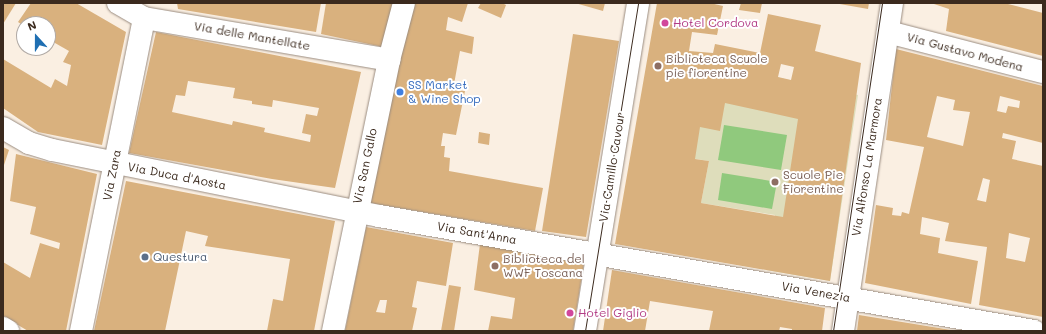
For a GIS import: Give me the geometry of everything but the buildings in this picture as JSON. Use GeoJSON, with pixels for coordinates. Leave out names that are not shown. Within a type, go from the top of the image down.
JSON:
{"type":"FeatureCollection","features":[{"type":"Feature","properties":{"kind":"street","name":"Via delle Mantellate"},"geometry":{"type":"LineString","coordinates":[[118,3],[144,18],[389,60]]}},
{"type":"Feature","properties":{"kind":"street","name":"Via San Gallo"},"geometry":{"type":"LineString","coordinates":[[332,331],[356,211],[389,60],[404,3]]}},
{"type":"Feature","properties":{"kind":"street","name":"Via Camillo Cavour"},"geometry":{"type":"LineString","coordinates":[[585,331],[638,3]]}},
{"type":"Feature","properties":{"kind":"street","name":"Via Alfonso La Marmora"},"geometry":{"type":"LineString","coordinates":[[843,331],[892,3]]}},
{"type":"Feature","properties":{"kind":"street","name":"Via Zara"},"geometry":{"type":"LineString","coordinates":[[81,331],[144,18]]}},
{"type":"Feature","properties":{"kind":"street","name":"Via Gustavo Modena"},"geometry":{"type":"LineString","coordinates":[[888,32],[1043,72]]}},
{"type":"Feature","properties":{"kind":"street","name":"Via Duca d'Aosta"},"geometry":{"type":"LineString","coordinates":[[3,128],[37,146],[114,163],[356,211]]}},
{"type":"Feature","properties":{"kind":"street","name":"Via Sant'Anna"},"geometry":{"type":"LineString","coordinates":[[356,211],[598,254]]}},
{"type":"Feature","properties":{"kind":"street","name":"Via Venezia"},"geometry":{"type":"LineString","coordinates":[[598,254],[1034,331]]}},
{"type":"Feature","properties":{"kind":"street"},"geometry":{"type":"LineString","coordinates":[[3,328],[8,331]]}},
{"type":"Feature","properties":{"kind":"shaded area","name":"Scuole Pie Fiorentine"},"geometry":{"type":"Polygon","coordinates":[[[712,63],[858,95],[830,281],[766,270],[775,215],[701,203],[709,161],[632,149],[712,63]]]}},
{"type":"Feature","properties":{"kind":"green space"},"geometry":{"type":"Polygon","coordinates":[[[724,125],[787,135],[781,170],[718,160],[724,125]]]}},
{"type":"Feature","properties":{"kind":"green space"},"geometry":{"type":"Polygon","coordinates":[[[722,173],[777,182],[772,209],[718,200],[722,173]]]}},
{"type":"Feature","properties":{"kind":"tram line"},"geometry":{"type":"LineString","coordinates":[[585,331],[638,3]]}},
{"type":"Feature","properties":{"kind":"tram line"},"geometry":{"type":"LineString","coordinates":[[833,331],[882,3]]}},
{"type":"Feature","properties":{"kind":"place","name":"Hotel Cordova"},"geometry":{"type":"Point","coordinates":[665,23]}},
{"type":"Feature","properties":{"kind":"place","name":"Biblioteca Scuole pie fiorentine"},"geometry":{"type":"Point","coordinates":[658,66]}},
{"type":"Feature","properties":{"kind":"place","name":"SS Market & Wine Shop"},"geometry":{"type":"Point","coordinates":[400,92]}},
{"type":"Feature","properties":{"kind":"place","name":"Scuole Pie Fiorentine"},"geometry":{"type":"Point","coordinates":[775,182]}},
{"type":"Feature","properties":{"kind":"place","name":"Questura"},"geometry":{"type":"Point","coordinates":[145,257]}},
{"type":"Feature","properties":{"kind":"place","name":"Biblioteca del WWF Toscana"},"geometry":{"type":"Point","coordinates":[495,266]}},
{"type":"Feature","properties":{"kind":"place","name":"Hotel Giglio"},"geometry":{"type":"Point","coordinates":[570,313]}}]}
